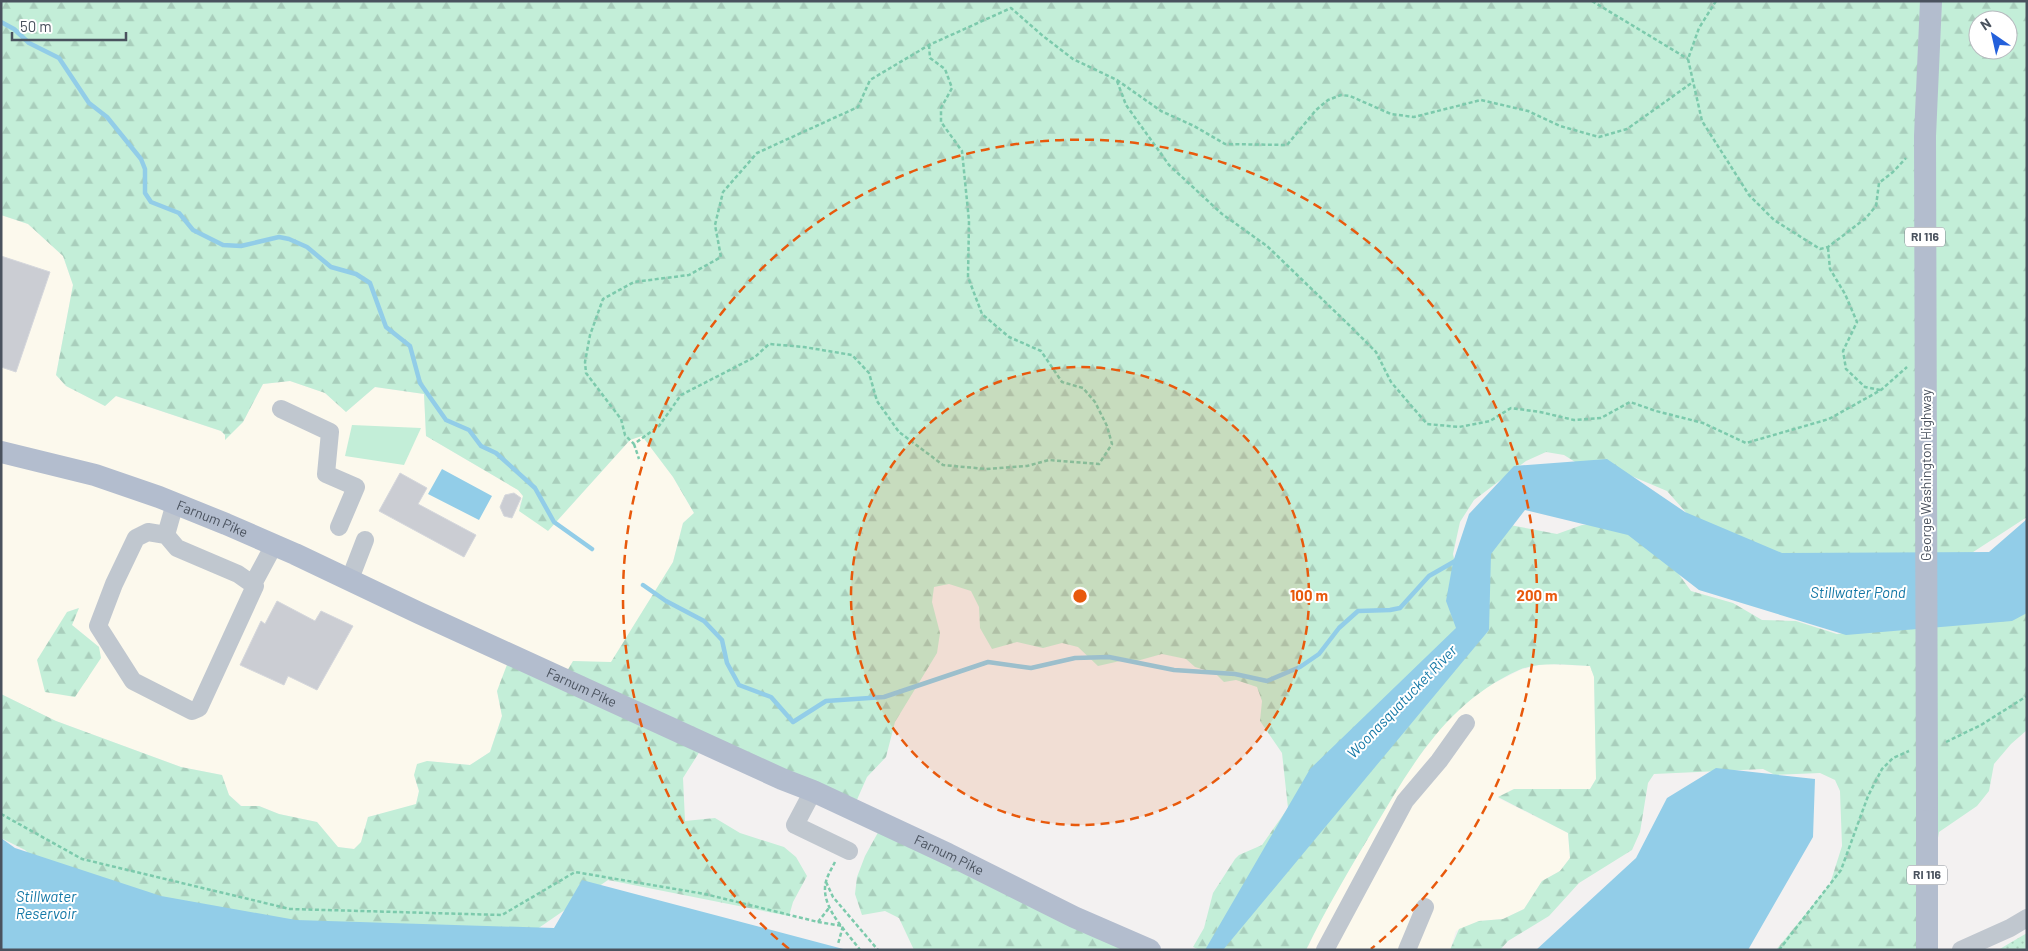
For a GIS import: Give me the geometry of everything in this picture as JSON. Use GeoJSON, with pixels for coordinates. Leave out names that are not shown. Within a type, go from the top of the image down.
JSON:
{"type":"FeatureCollection","features":[{"type":"Feature","properties":{"kind":"main road","name":"George Washington Highway"},"geometry":{"type":"LineString","coordinates":[[1927,950],[1926,100],[1931,1]]}},
{"type":"Feature","properties":{"kind":"main road","name":"Farnum Pike"},"geometry":{"type":"LineString","coordinates":[[1,452],[95,475],[175,503],[274,544],[552,674],[813,791],[948,854],[1074,917],[1150,950]]}},
{"type":"Feature","properties":{"kind":"lane"},"geometry":{"type":"LineString","coordinates":[[281,408],[330,432],[326,474],[356,488],[339,527]]}},
{"type":"Feature","properties":{"kind":"lane"},"geometry":{"type":"LineString","coordinates":[[166,535],[175,503]]}},
{"type":"Feature","properties":{"kind":"lane"},"geometry":{"type":"LineString","coordinates":[[253,584],[238,574],[177,548],[166,535],[148,532],[136,538],[114,584],[98,626],[133,681],[192,711],[198,708],[255,586],[253,584],[274,544]]}},
{"type":"Feature","properties":{"kind":"lane"},"geometry":{"type":"LineString","coordinates":[[350,579],[365,540]]}},
{"type":"Feature","properties":{"kind":"lane"},"geometry":{"type":"LineString","coordinates":[[1325,950],[1405,801],[1439,761],[1466,723]]}},
{"type":"Feature","properties":{"kind":"lane"},"geometry":{"type":"LineString","coordinates":[[813,791],[795,825],[846,849]]}},
{"type":"Feature","properties":{"kind":"lane"},"geometry":{"type":"LineString","coordinates":[[1408,950],[1425,907]]}},
{"type":"Feature","properties":{"kind":"lane"},"geometry":{"type":"LineString","coordinates":[[1961,950],[2010,928],[2027,918]]}},
{"type":"Feature","properties":{"kind":"path"},"geometry":{"type":"LineString","coordinates":[[1592,1],[1688,59]]}},
{"type":"Feature","properties":{"kind":"path"},"geometry":{"type":"LineString","coordinates":[[1716,1],[1699,28],[1688,59],[1702,121],[1749,195],[1774,220],[1820,249],[1828,247],[1866,218],[1876,206],[1879,183],[1894,172],[1906,158]]}},
{"type":"Feature","properties":{"kind":"path"},"geometry":{"type":"LineString","coordinates":[[639,459],[634,444],[625,435],[620,419],[586,373],[585,362],[590,335],[603,299],[634,282],[689,275],[721,257],[715,225],[723,192],[757,153],[858,107],[870,80],[929,46],[1011,8],[1073,59],[1117,80],[1162,111],[1194,126],[1225,144],[1273,146],[1287,144],[1316,110],[1328,100],[1341,95],[1350,96],[1391,114],[1414,118],[1481,100],[1528,110],[1560,126],[1599,137],[1627,129],[1693,82]]}},
{"type":"Feature","properties":{"kind":"path"},"geometry":{"type":"LineString","coordinates":[[634,444],[659,426],[681,395],[755,357],[769,344],[804,347],[852,355],[869,373],[877,401],[900,432],[943,465],[986,469],[1027,466],[1048,460],[1099,464],[1112,444],[1107,426],[1095,402],[1083,388],[1062,382],[1041,351],[1009,336],[982,314],[968,277],[969,221],[962,150],[942,122],[941,108],[952,88],[945,69],[930,58],[929,46]]}},
{"type":"Feature","properties":{"kind":"path"},"geometry":{"type":"LineString","coordinates":[[1117,80],[1126,105],[1169,165],[1222,214],[1267,246],[1376,352],[1391,382],[1427,424],[1458,427],[1490,421],[1510,408],[1583,420],[1601,418],[1630,402],[1703,423],[1746,443],[1829,419],[1881,390],[1926,351]]}},
{"type":"Feature","properties":{"kind":"path"},"geometry":{"type":"LineString","coordinates":[[1828,247],[1830,269],[1845,294],[1857,322],[1843,351],[1846,369],[1865,387],[1881,390]]}},
{"type":"Feature","properties":{"kind":"path"},"geometry":{"type":"LineString","coordinates":[[1941,744],[1962,735],[2027,696]]}},
{"type":"Feature","properties":{"kind":"path"},"geometry":{"type":"LineString","coordinates":[[1779,950],[1840,870],[1868,796],[1882,769],[1893,758],[1912,751]]}},
{"type":"Feature","properties":{"kind":"path"},"geometry":{"type":"LineString","coordinates":[[1,814],[82,859],[290,909],[502,915],[574,872],[705,894],[818,922],[843,926]]}},
{"type":"Feature","properties":{"kind":"path"},"geometry":{"type":"LineString","coordinates":[[846,849],[826,881],[824,890],[829,908],[860,950]]}},
{"type":"Feature","properties":{"kind":"path"},"geometry":{"type":"LineString","coordinates":[[826,881],[833,897],[878,950]]}},
{"type":"Feature","properties":{"kind":"path"},"geometry":{"type":"LineString","coordinates":[[818,922],[829,908]]}},
{"type":"Feature","properties":{"kind":"path"},"geometry":{"type":"LineString","coordinates":[[838,944],[843,926]]}},
{"type":"Feature","properties":{"kind":"shaded area"},"geometry":{"type":"Polygon","coordinates":[[[1,215],[28,224],[63,256],[73,285],[56,375],[66,386],[105,406],[115,396],[221,431],[225,435],[225,439],[243,422],[263,384],[290,381],[325,393],[346,412],[375,387],[424,394],[426,436],[518,490],[523,496],[519,506],[548,531],[630,440],[642,435],[673,477],[694,513],[683,523],[673,562],[611,663],[573,661],[563,678],[497,691],[502,716],[490,752],[470,765],[427,761],[414,775],[419,791],[416,805],[368,817],[361,843],[354,849],[338,847],[317,822],[279,814],[259,806],[242,806],[229,795],[222,775],[181,767],[56,721],[1,694],[1,215]],[[78,608],[67,612],[75,697],[99,647],[72,625],[78,608]]]}},
{"type":"Feature","properties":{"kind":"shaded area"},"geometry":{"type":"Polygon","coordinates":[[[1543,664],[1590,666],[1594,676],[1596,779],[1590,789],[1514,789],[1498,798],[1568,833],[1570,858],[1560,871],[1542,881],[1524,909],[1503,919],[1479,921],[1456,931],[1450,950],[1306,950],[1329,904],[1408,771],[1445,722],[1481,690],[1520,670],[1543,664]]]}},
{"type":"Feature","properties":{"kind":"green space"},"geometry":{"type":"Polygon","coordinates":[[[1,1],[2027,1],[2027,517],[1967,556],[1882,576],[1714,544],[1667,491],[1629,475],[1580,465],[1564,455],[1546,452],[1526,461],[1474,500],[1460,522],[1453,554],[1459,581],[1498,534],[1510,525],[1557,534],[1582,525],[1620,523],[1654,540],[1691,591],[1733,603],[1762,620],[1796,621],[1837,634],[1910,624],[2027,586],[2027,730],[2011,744],[1994,764],[1989,791],[1977,806],[1939,832],[1932,873],[1930,950],[1776,950],[1830,884],[1842,846],[1840,791],[1835,780],[1820,773],[1775,775],[1763,769],[1654,774],[1648,783],[1640,832],[1632,850],[1579,883],[1549,916],[1508,941],[1500,950],[1450,950],[1459,929],[1479,921],[1503,919],[1524,909],[1542,881],[1560,871],[1570,858],[1568,833],[1498,797],[1514,789],[1590,789],[1596,779],[1594,677],[1590,666],[1554,664],[1527,667],[1494,683],[1471,700],[1433,738],[1387,806],[1338,890],[1306,950],[1200,950],[1193,947],[1204,928],[1213,893],[1235,859],[1239,855],[1262,845],[1288,808],[1282,753],[1260,721],[1262,701],[1257,687],[1236,680],[1224,682],[1215,673],[1195,667],[1186,659],[1162,654],[1133,662],[1120,661],[1098,666],[1078,647],[1062,643],[1043,648],[1017,642],[992,649],[980,628],[979,607],[971,591],[949,584],[934,587],[932,602],[940,633],[937,653],[895,722],[886,757],[867,777],[852,811],[563,678],[573,661],[611,662],[673,562],[683,523],[694,513],[673,477],[642,436],[630,440],[548,531],[519,511],[523,496],[518,490],[426,436],[424,394],[375,387],[346,412],[325,393],[290,381],[263,384],[243,422],[225,440],[225,435],[221,431],[116,396],[105,406],[66,386],[56,375],[73,285],[63,256],[28,224],[1,215],[1,1]]]}},
{"type":"Feature","properties":{"kind":"green space"},"geometry":{"type":"Polygon","coordinates":[[[352,425],[421,428],[404,465],[345,456],[352,425]]]}},
{"type":"Feature","properties":{"kind":"green space"},"geometry":{"type":"Polygon","coordinates":[[[79,608],[72,625],[99,647],[101,658],[75,697],[45,692],[37,660],[67,612],[79,608]]]}},
{"type":"Feature","properties":{"kind":"green space"},"geometry":{"type":"Polygon","coordinates":[[[508,662],[700,751],[683,778],[685,821],[715,818],[740,833],[784,847],[796,857],[807,876],[793,902],[789,916],[608,880],[530,934],[278,929],[40,864],[25,850],[1,838],[1,694],[56,721],[181,767],[222,775],[229,795],[241,806],[259,806],[279,814],[317,822],[338,847],[354,849],[361,842],[368,817],[416,804],[419,791],[414,775],[417,764],[427,761],[470,765],[490,752],[502,716],[497,691],[508,662]]]}},
{"type":"Feature","properties":{"kind":"green space"},"geometry":{"type":"Polygon","coordinates":[[[881,827],[1152,950],[914,950],[899,918],[885,911],[862,915],[855,894],[857,877],[865,856],[881,827]]]}},
{"type":"Feature","properties":{"kind":"green space"},"geometry":{"type":"Polygon","coordinates":[[[2027,933],[2027,950],[1998,950],[2027,933]]]}},
{"type":"Feature","properties":{"kind":"water","name":"Stillwater Pond"},"geometry":{"type":"Polygon","coordinates":[[[1607,459],[1685,512],[1782,553],[1989,552],[2027,519],[2027,613],[2012,621],[1846,635],[1699,590],[1628,535],[1525,510],[1491,554],[1489,630],[1223,950],[1205,950],[1310,769],[1456,628],[1446,601],[1453,562],[1469,514],[1514,466],[1607,459]]]}},
{"type":"Feature","properties":{"kind":"water"},"geometry":{"type":"Polygon","coordinates":[[[442,469],[492,496],[479,520],[428,494],[442,469]]]}},
{"type":"Feature","properties":{"kind":"water"},"geometry":{"type":"Polygon","coordinates":[[[1716,768],[1815,779],[1813,837],[1748,950],[1536,950],[1636,858],[1667,798],[1716,768]]]}},
{"type":"Feature","properties":{"kind":"water","name":"Stillwater Reservoir"},"geometry":{"type":"Polygon","coordinates":[[[1,838],[15,848],[161,896],[296,920],[554,928],[582,880],[847,950],[1,950],[1,838]]]}},
{"type":"Feature","properties":{"kind":"building"},"geometry":{"type":"Polygon","coordinates":[[[1,256],[50,272],[16,372],[1,367],[1,256]]]}},
{"type":"Feature","properties":{"kind":"building"},"geometry":{"type":"Polygon","coordinates":[[[400,473],[427,488],[418,504],[476,535],[464,557],[379,511],[400,473]]]}},
{"type":"Feature","properties":{"kind":"building"},"geometry":{"type":"Polygon","coordinates":[[[514,493],[521,498],[512,518],[504,516],[500,507],[505,495],[514,493]]]}},
{"type":"Feature","properties":{"kind":"building"},"geometry":{"type":"Polygon","coordinates":[[[277,601],[315,621],[321,611],[353,626],[317,690],[288,676],[284,685],[240,665],[261,621],[265,624],[277,601]]]}},
{"type":"Feature","properties":{"kind":"waterway"},"geometry":{"type":"LineString","coordinates":[[1,22],[14,29],[29,43],[59,58],[89,103],[107,117],[141,159],[145,169],[145,193],[151,202],[179,213],[193,230],[223,245],[241,246],[279,237],[289,239],[307,247],[331,267],[356,274],[370,283],[386,327],[410,346],[420,383],[446,420],[469,430],[481,446],[496,453],[535,488],[554,522],[592,549]]}},
{"type":"Feature","properties":{"kind":"waterway"},"geometry":{"type":"LineString","coordinates":[[643,585],[666,601],[704,621],[722,640],[727,663],[739,685],[771,697],[793,722],[826,701],[884,697],[988,662],[1031,668],[1075,658],[1109,657],[1174,670],[1235,674],[1267,681],[1300,667],[1319,654],[1339,628],[1358,611],[1400,608],[1429,576],[1457,560]]}},
{"type":"Feature","properties":{"kind":"water label","name":"Woonasquatucket River"},"geometry":{"type":"Point","coordinates":[1402,702]}}]}
